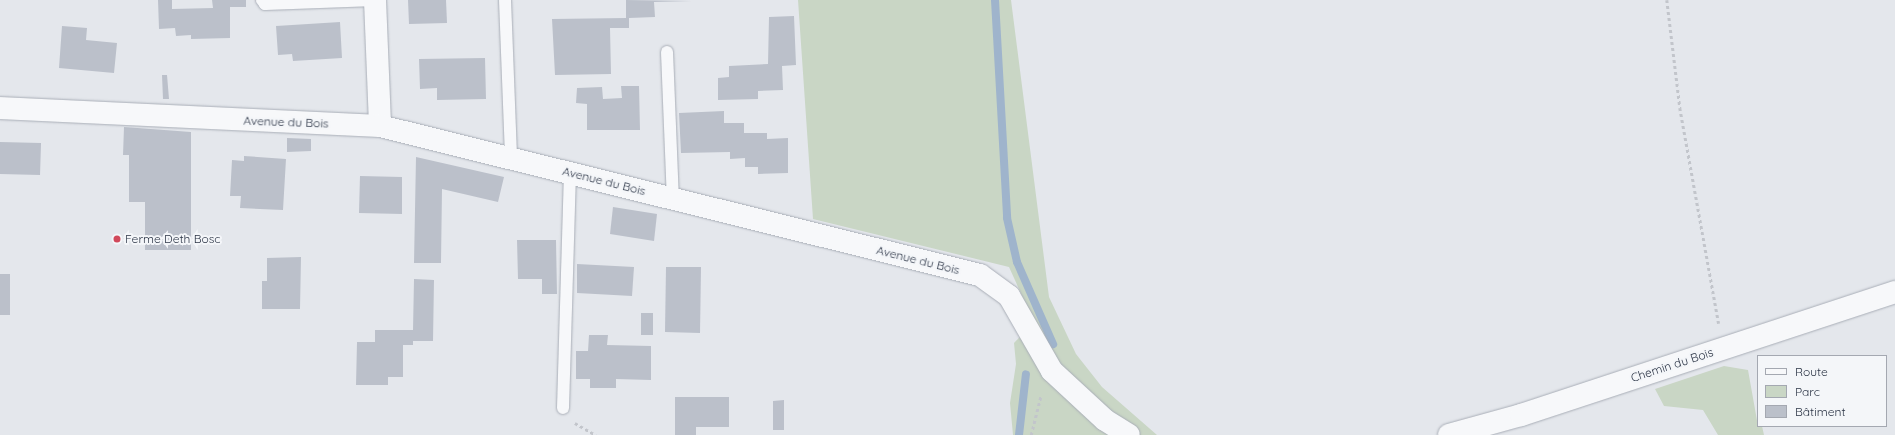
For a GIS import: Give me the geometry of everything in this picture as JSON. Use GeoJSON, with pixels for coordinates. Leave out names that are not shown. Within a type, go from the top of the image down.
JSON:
{"type":"FeatureCollection","features":[{"type":"Feature","properties":{"kind":"street"},"geometry":{"type":"LineString","coordinates":[[375,0],[380,126]]}},
{"type":"Feature","properties":{"kind":"street","name":"Avenue du Bois"},"geometry":{"type":"LineString","coordinates":[[0,108],[380,126],[980,275],[1009,296],[1052,370],[1105,420],[1129,435]]}},
{"type":"Feature","properties":{"kind":"street","name":"Chemin du Bois"},"geometry":{"type":"LineString","coordinates":[[1449,435],[1895,292]]}},
{"type":"Feature","properties":{"kind":"lane"},"geometry":{"type":"LineString","coordinates":[[262,0],[265,4],[375,0]]}},
{"type":"Feature","properties":{"kind":"lane"},"geometry":{"type":"LineString","coordinates":[[505,0],[512,158]]}},
{"type":"Feature","properties":{"kind":"lane"},"geometry":{"type":"LineString","coordinates":[[667,52],[673,199]]}},
{"type":"Feature","properties":{"kind":"lane"},"geometry":{"type":"LineString","coordinates":[[563,408],[570,173]]}},
{"type":"Feature","properties":{"kind":"path"},"geometry":{"type":"LineString","coordinates":[[1667,0],[1680,108],[1724,348]]}},
{"type":"Feature","properties":{"kind":"path"},"geometry":{"type":"LineString","coordinates":[[1031,435],[1038,400],[1052,370]]}},
{"type":"Feature","properties":{"kind":"green space"},"geometry":{"type":"Polygon","coordinates":[[[798,0],[1011,0],[1049,297],[1076,354],[1102,387],[1157,435],[1013,435],[1010,403],[1016,364],[1014,343],[1034,322],[1009,267],[813,219],[798,0]]]}},
{"type":"Feature","properties":{"kind":"green space"},"geometry":{"type":"Polygon","coordinates":[[[1724,366],[1748,370],[1757,427],[1762,427],[1764,435],[1718,435],[1703,410],[1664,406],[1655,389],[1724,366]]]}},
{"type":"Feature","properties":{"kind":"building"},"geometry":{"type":"Polygon","coordinates":[[[158,0],[172,0],[172,9],[213,8],[212,0],[246,0],[246,7],[230,7],[230,38],[191,39],[191,35],[176,36],[175,28],[159,29],[158,0]]]}},
{"type":"Feature","properties":{"kind":"building"},"geometry":{"type":"Polygon","coordinates":[[[408,0],[446,0],[447,23],[409,24],[408,0]]]}},
{"type":"Feature","properties":{"kind":"building"},"geometry":{"type":"Polygon","coordinates":[[[626,0],[692,1],[654,2],[655,17],[629,18],[629,28],[610,28],[611,74],[555,75],[552,19],[626,18],[626,0]]]}},
{"type":"Feature","properties":{"kind":"building"},"geometry":{"type":"Polygon","coordinates":[[[794,16],[796,65],[782,66],[783,90],[758,91],[758,99],[718,100],[718,78],[729,77],[729,66],[768,64],[769,17],[794,16]]]}},
{"type":"Feature","properties":{"kind":"building"},"geometry":{"type":"Polygon","coordinates":[[[340,22],[342,58],[293,61],[292,54],[278,55],[276,26],[340,22]]]}},
{"type":"Feature","properties":{"kind":"building"},"geometry":{"type":"Polygon","coordinates":[[[62,26],[87,28],[86,40],[117,43],[114,73],[59,68],[62,26]]]}},
{"type":"Feature","properties":{"kind":"building"},"geometry":{"type":"Polygon","coordinates":[[[485,58],[486,99],[437,100],[437,88],[420,89],[419,59],[485,58]]]}},
{"type":"Feature","properties":{"kind":"building"},"geometry":{"type":"Polygon","coordinates":[[[162,75],[167,75],[169,99],[163,99],[162,75]]]}},
{"type":"Feature","properties":{"kind":"building"},"geometry":{"type":"Polygon","coordinates":[[[621,86],[639,86],[640,130],[587,130],[587,104],[576,103],[577,88],[602,87],[603,99],[622,98],[621,86]]]}},
{"type":"Feature","properties":{"kind":"building"},"geometry":{"type":"Polygon","coordinates":[[[724,111],[724,123],[744,123],[744,133],[767,133],[767,139],[788,138],[788,173],[758,174],[758,167],[745,167],[745,158],[730,159],[730,152],[681,153],[679,113],[724,111]]]}},
{"type":"Feature","properties":{"kind":"building"},"geometry":{"type":"Polygon","coordinates":[[[124,127],[191,132],[191,250],[145,250],[145,202],[129,202],[129,155],[123,155],[124,127]]]}},
{"type":"Feature","properties":{"kind":"building"},"geometry":{"type":"Polygon","coordinates":[[[287,138],[311,139],[311,151],[287,152],[287,138]]]}},
{"type":"Feature","properties":{"kind":"building"},"geometry":{"type":"Polygon","coordinates":[[[0,142],[41,143],[40,175],[0,174],[0,142]]]}},
{"type":"Feature","properties":{"kind":"building"},"geometry":{"type":"Polygon","coordinates":[[[244,156],[286,159],[283,210],[240,208],[241,196],[230,196],[232,160],[244,161],[244,156]]]}},
{"type":"Feature","properties":{"kind":"building"},"geometry":{"type":"Polygon","coordinates":[[[416,157],[504,177],[498,202],[442,189],[441,263],[414,263],[416,157]]]}},
{"type":"Feature","properties":{"kind":"building"},"geometry":{"type":"Polygon","coordinates":[[[360,176],[402,177],[402,214],[359,213],[360,176]]]}},
{"type":"Feature","properties":{"kind":"building"},"geometry":{"type":"Polygon","coordinates":[[[613,207],[657,214],[654,241],[610,234],[613,207]]]}},
{"type":"Feature","properties":{"kind":"building"},"geometry":{"type":"Polygon","coordinates":[[[517,240],[556,240],[557,294],[542,294],[542,279],[518,279],[517,240]]]}},
{"type":"Feature","properties":{"kind":"building"},"geometry":{"type":"Polygon","coordinates":[[[301,257],[300,309],[262,309],[262,281],[267,281],[267,258],[301,257]]]}},
{"type":"Feature","properties":{"kind":"building"},"geometry":{"type":"Polygon","coordinates":[[[577,264],[634,267],[632,296],[577,293],[577,264]]]}},
{"type":"Feature","properties":{"kind":"building"},"geometry":{"type":"Polygon","coordinates":[[[666,267],[701,267],[700,333],[665,332],[666,267]]]}},
{"type":"Feature","properties":{"kind":"building"},"geometry":{"type":"Polygon","coordinates":[[[0,274],[10,274],[10,315],[0,315],[0,274]]]}},
{"type":"Feature","properties":{"kind":"building"},"geometry":{"type":"Polygon","coordinates":[[[414,279],[434,280],[433,341],[413,341],[413,345],[403,345],[403,377],[388,377],[388,385],[356,385],[357,342],[375,342],[375,330],[413,330],[414,279]]]}},
{"type":"Feature","properties":{"kind":"building"},"geometry":{"type":"Polygon","coordinates":[[[641,313],[653,313],[653,335],[641,335],[641,313]]]}},
{"type":"Feature","properties":{"kind":"building"},"geometry":{"type":"Polygon","coordinates":[[[589,335],[608,335],[607,345],[651,346],[651,380],[616,379],[616,388],[590,388],[590,379],[576,379],[576,351],[588,351],[589,335]]]}},
{"type":"Feature","properties":{"kind":"building"},"geometry":{"type":"Polygon","coordinates":[[[675,397],[729,397],[729,427],[696,427],[696,435],[675,435],[675,397]]]}},
{"type":"Feature","properties":{"kind":"building"},"geometry":{"type":"Polygon","coordinates":[[[784,400],[784,430],[773,430],[773,401],[784,400]]]}},
{"type":"Feature","properties":{"kind":"waterway"},"geometry":{"type":"LineString","coordinates":[[995,0],[1007,218],[1017,262],[1053,344]]}},
{"type":"Feature","properties":{"kind":"waterway"},"geometry":{"type":"LineString","coordinates":[[1019,435],[1026,374]]}},
{"type":"Feature","properties":{"kind":"place","name":"Ferme Deth Bosc"},"geometry":{"type":"Point","coordinates":[117,239]}}]}
